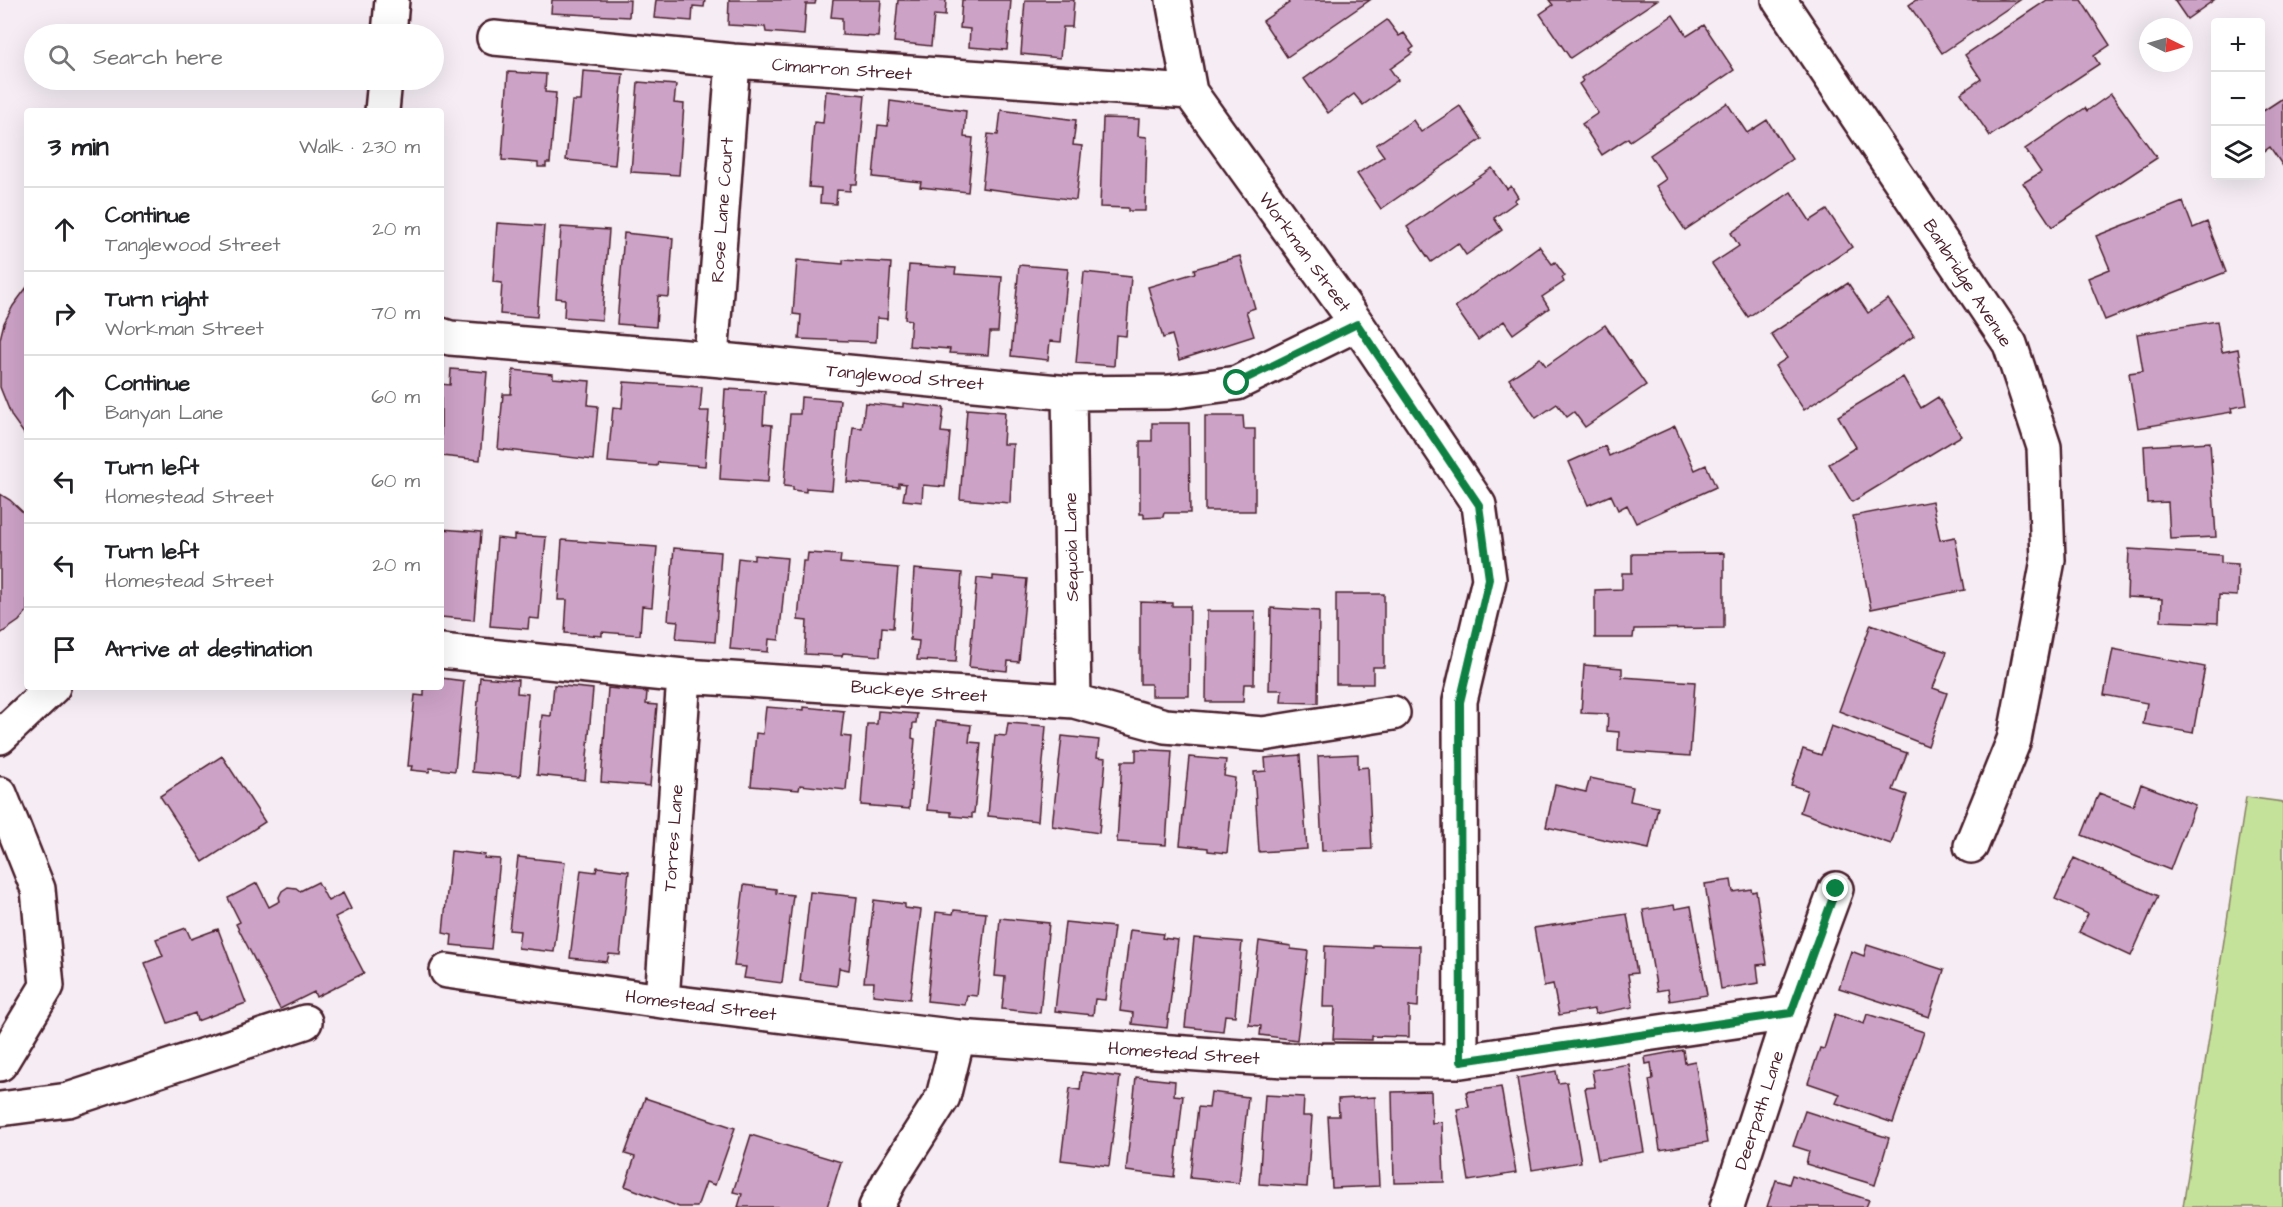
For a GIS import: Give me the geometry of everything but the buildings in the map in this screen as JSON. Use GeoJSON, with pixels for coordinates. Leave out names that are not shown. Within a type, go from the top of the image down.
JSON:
{"type":"FeatureCollection","features":[{"type":"Feature","properties":{"kind":"street"},"geometry":{"type":"LineString","coordinates":[[390,24],[392,0]]}},
{"type":"Feature","properties":{"kind":"street","name":"Workman Street"},"geometry":{"type":"LineString","coordinates":[[1173,0],[1190,92],[1357,324],[1479,505],[1489,579],[1460,702],[1461,1061]]}},
{"type":"Feature","properties":{"kind":"street","name":"Banbridge Avenue"},"geometry":{"type":"LineString","coordinates":[[1779,0],[2010,344],[2044,447],[2048,560],[2014,740],[1971,846]]}},
{"type":"Feature","properties":{"kind":"street","name":"Cimarron Street"},"geometry":{"type":"LineString","coordinates":[[494,38],[733,61],[1190,92]]}},
{"type":"Feature","properties":{"kind":"street","name":"Rose Lane Court"},"geometry":{"type":"LineString","coordinates":[[711,359],[733,61]]}},
{"type":"Feature","properties":{"kind":"street"},"geometry":{"type":"LineString","coordinates":[[382,108],[384,90]]}},
{"type":"Feature","properties":{"kind":"street","name":"Tanglewood Street"},"geometry":{"type":"LineString","coordinates":[[444,336],[450,339],[711,359],[1069,393],[1169,392],[1237,383],[1357,324]]}},
{"type":"Feature","properties":{"kind":"street","name":"Sequoia Lane"},"geometry":{"type":"LineString","coordinates":[[1069,393],[1074,701]]}},
{"type":"Feature","properties":{"kind":"street","name":"Buckeye Street"},"geometry":{"type":"LineString","coordinates":[[444,651],[684,676],[1074,701],[1165,726],[1263,734],[1393,713]]}},
{"type":"Feature","properties":{"kind":"street","name":"Torres Lane"},"geometry":{"type":"LineString","coordinates":[[663,1001],[684,676]]}},
{"type":"Feature","properties":{"kind":"street"},"geometry":{"type":"LineString","coordinates":[[0,737],[50,690]]}},
{"type":"Feature","properties":{"kind":"street"},"geometry":{"type":"LineString","coordinates":[[0,794],[38,889],[47,986],[0,1064]]}},
{"type":"Feature","properties":{"kind":"street"},"geometry":{"type":"LineString","coordinates":[[1791,1013],[1836,889]]}},
{"type":"Feature","properties":{"kind":"street","name":"Homestead Street"},"geometry":{"type":"LineString","coordinates":[[447,971],[663,1001],[958,1037],[1284,1060],[1461,1061],[1791,1013]]}},
{"type":"Feature","properties":{"kind":"street","name":"Deerpath Lane"},"geometry":{"type":"LineString","coordinates":[[1727,1207],[1791,1013]]}},
{"type":"Feature","properties":{"kind":"street"},"geometry":{"type":"LineString","coordinates":[[0,1109],[68,1100],[305,1022]]}},
{"type":"Feature","properties":{"kind":"street"},"geometry":{"type":"LineString","coordinates":[[876,1207],[890,1180],[943,1097],[958,1037]]}},
{"type":"Feature","properties":{"kind":"green space"},"geometry":{"type":"Polygon","coordinates":[[[2246,797],[2283,802],[2283,1207],[2183,1207],[2246,797]]]}},
{"type":"Feature","properties":{"kind":"route"},"geometry":{"type":"LineString","coordinates":[[1237,383],[1357,324],[1479,505],[1489,579],[1460,702],[1461,1061],[1791,1013],[1836,889]]}}]}
